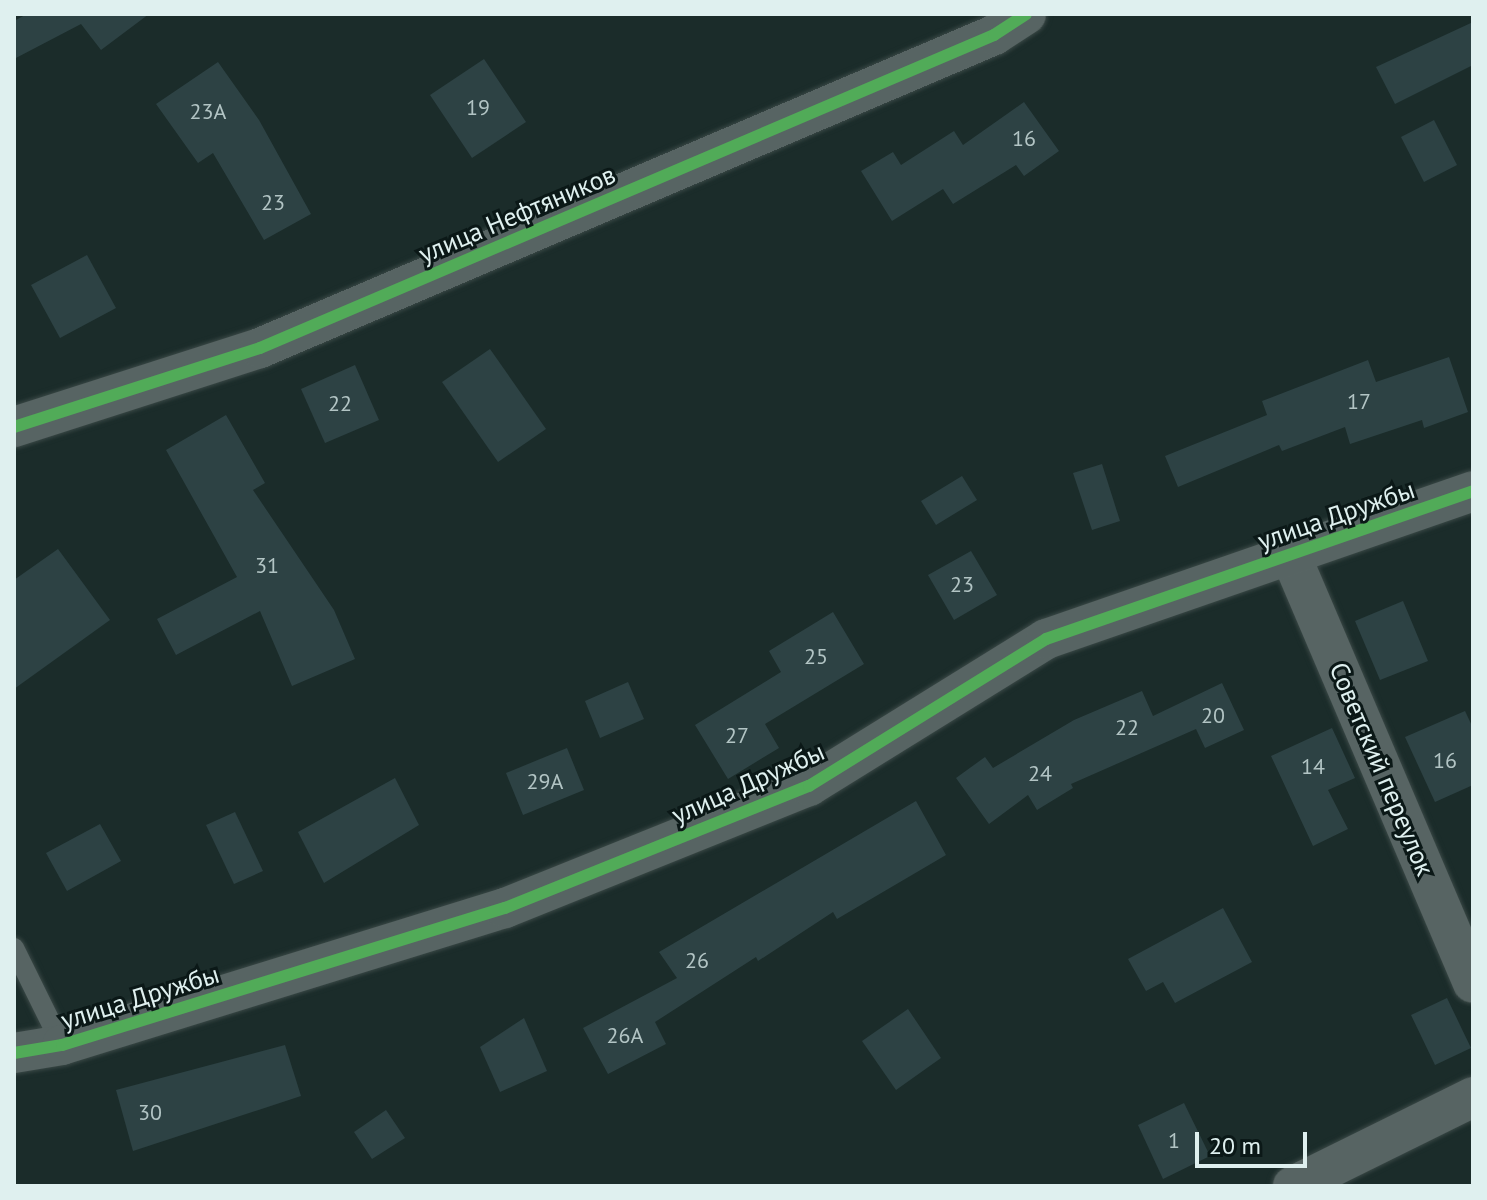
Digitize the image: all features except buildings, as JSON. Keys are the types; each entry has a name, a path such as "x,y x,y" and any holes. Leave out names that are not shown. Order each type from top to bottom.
{"street":[{"name":"улица Нефтяников","path":"14,427 260,348 979,42 1026,14"},
{"name":"улица Дружбы","path":"14,1053 62,1045 505,908 809,786 1046,639 1473,491"},
{"name":"Советский переулок","path":"1290,554 1473,983"},
{"path":"1293,1186 1473,1097"}],"lane":[{"path":"14,948 62,1045"}],"cycle path":[{"path":"14,427 260,348 994,35 1026,14"},
{"path":"14,1053 62,1045 505,908 809,786 1046,639 1473,491"}]}
